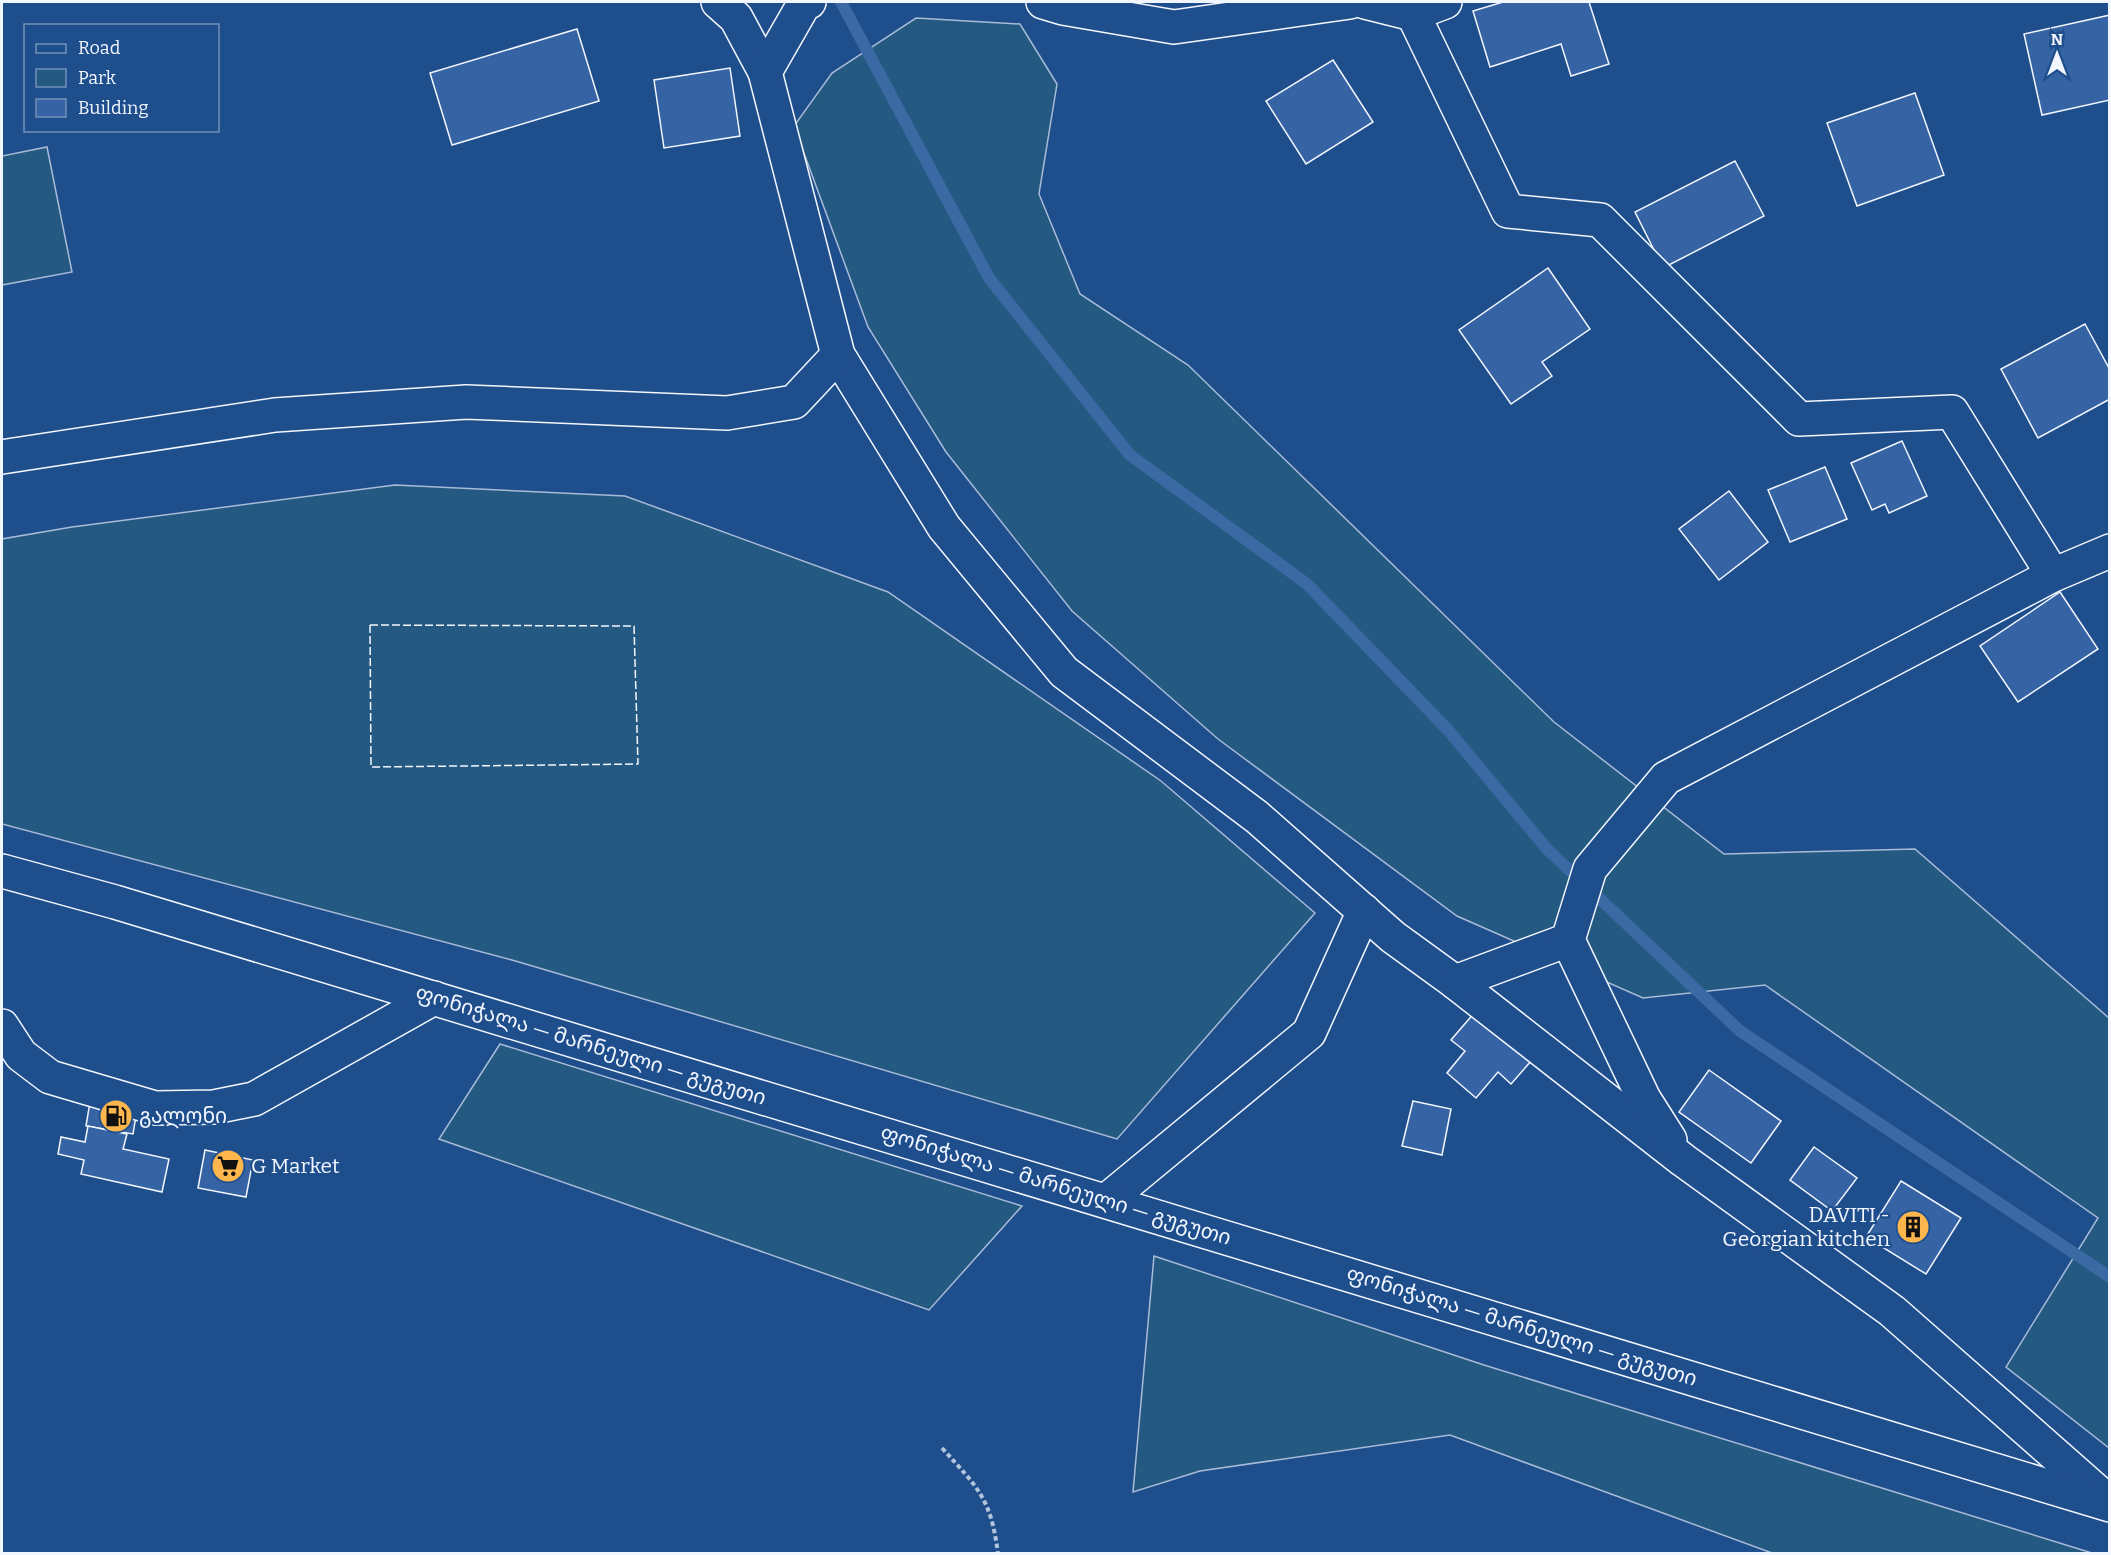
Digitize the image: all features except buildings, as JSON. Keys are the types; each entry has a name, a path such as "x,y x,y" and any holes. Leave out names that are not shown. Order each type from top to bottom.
{"main road":[{"path":"718,2 736,18 765,72 838,355 944,527 1064,672 1257,817 1393,937 1455,982 1683,1160 1892,1311 2109,1504"},
{"path":"765,72 804,4 809,2"},
{"path":"1043,2 1063,8 1174,27 1350,2"},
{"path":"1365,2 1413,14 1445,2"},
{"path":"1413,14 1508,211 1600,220 1799,419 1952,412 2053,575"},
{"path":"2,457 275,415 466,402 727,413 794,402 838,355"},
{"path":"1683,1160 1644,1099 1568,940 1590,869 1666,778 2053,575 2109,551"},
{"name":"ფონიჭალა — მარნეული — გუგუთი","path":"2,872 115,902 2109,1504"},
{"path":"1107,1200 1309,1033 1364,912"},
{"path":"1455,982 1568,940"},
{"path":"2,1026 21,1055 50,1077 155,1108 213,1107 254,1099 434,998"}],"path":[{"path":"942,1448 982,1492 995,1528 998,1554"}],"green space":[{"path":"916,18 1020,24 1057,84 1039,194 1080,294 1188,365 1554,722 1724,854 1915,849 2109,1018 2109,1448 2006,1367 2098,1218 1765,985 1643,998 1457,916 1218,739 1072,611 946,452 868,327 794,126 832,73"},
{"path":"47,147 72,272 2,285 2,156"},
{"path":"395,485 625,496 888,592 1161,781 1315,913 1117,1139 512,960 2,824 2,539 72,527"},
{"path":"500,1044 1022,1206 929,1310 439,1139"},
{"path":"1154,1256 1484,1365 2092,1553 1772,1553 1450,1435 1200,1471 1133,1492"}],"waterway":[{"path":"841,2 989,278 1130,455 1307,584 1448,730 1547,849 1740,1031 2110,1277"}],"fence":[{"path":"370,625 634,626 638,764 371,767 370,625"}],"place":[{"name":"გალონი","path":"116,1116"},
{"name":"G Market","path":"228,1166"},
{"name":"DAVITI - Georgian kitchen","path":"1913,1227"}]}
